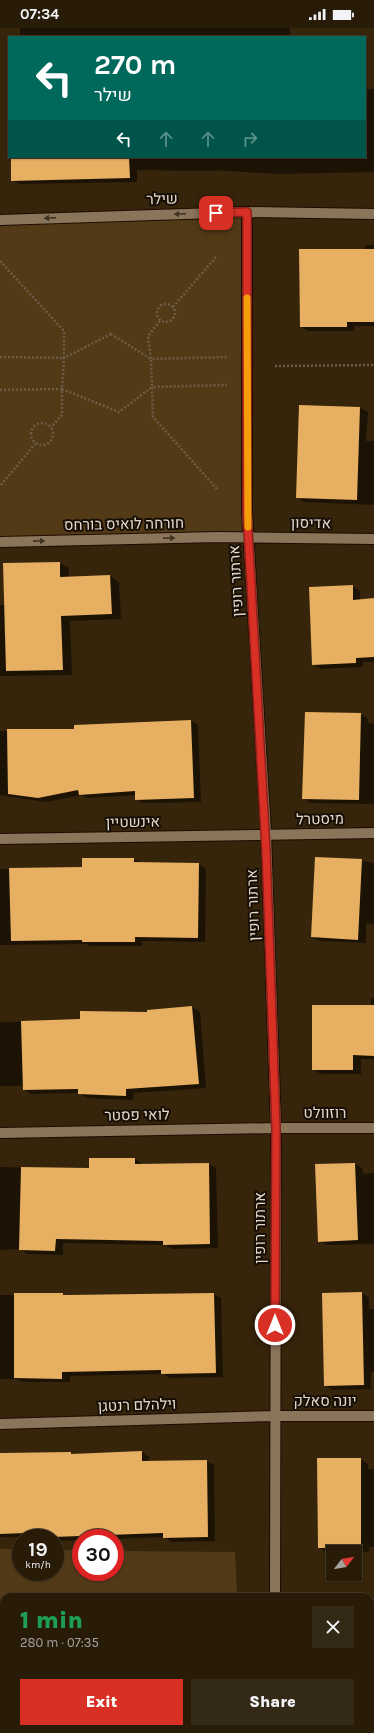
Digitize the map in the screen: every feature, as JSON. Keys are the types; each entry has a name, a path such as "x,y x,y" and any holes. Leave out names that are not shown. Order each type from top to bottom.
{"street":[{"name":"שילר","path":"0,220 247,212 374,214"},
{"name":"ארתור רופין","path":"247,212 248,537 266,834 276,1128 275,1593"},
{"name":"אדיסון","path":"248,537 374,539"},
{"name":"חורחה לואיס בורחס","path":"0,542 248,537"},
{"name":"מיסטרל","path":"266,834 374,833"},
{"name":"אינשטיין","path":"0,839 266,834"},
{"name":"רוזוולט","path":"276,1128 374,1128"},
{"name":"לואי פסטר","path":"0,1133 276,1128"},
{"name":"יונה סאלק","path":"275,1416 374,1416"},
{"name":"וילהלם רנטגן","path":"0,1424 275,1416"}],"path":[{"path":"173,307 216,256"},
{"path":"0,261 64,331 62,415 51,427"},
{"path":"165,304 173,307 176,312 174,319 167,323 160,321 157,314 159,308 165,304"},
{"path":"160,321 148,336 153,417 217,489"},
{"path":"0,357 64,358 111,334 150,359 232,356"},
{"path":"275,366 374,365"},
{"path":"0,390 62,389 119,412 152,387 232,385"},
{"path":"43,423 51,427 54,434 52,441 44,446 35,444 31,435 34,426 43,423"},
{"path":"1,485 35,444"}],"shaded area":[{"path":"247,212 248,537 0,542 0,220"},
{"path":"0,1549 12,1549 12,1581 64,1581 64,1550 72,1550 72,1581 124,1581 124,1551 235,1552 237,1593 0,1593"}],"building":[{"path":"11,158 129,158 130,178 11,181"},
{"path":"299,249 374,249 374,322 347,322 347,327 300,327"},
{"path":"299,405 360,407 357,500 296,498"},
{"path":"60,562 60,577 110,575 112,614 61,616 63,670 6,671 3,563"},
{"path":"353,585 353,600 374,598 374,657 356,658 356,663 312,665 309,587"},
{"path":"305,712 361,713 359,800 302,799"},
{"path":"191,720 194,798 135,800 135,791 79,795 78,790 38,798 8,794 7,729 74,729 74,725"},
{"path":"315,857 362,859 358,940 311,937"},
{"path":"82,858 134,858 134,862 199,863 198,938 135,937 135,942 82,942 82,940 11,941 9,868 82,867"},
{"path":"312,1005 374,1005 374,1056 353,1055 353,1070 312,1070"},
{"path":"192,1006 199,1084 126,1089 126,1096 78,1094 78,1089 23,1090 21,1021 80,1019 80,1011 147,1012 147,1010"},
{"path":"89,1158 135,1158 135,1164 209,1163 210,1244 163,1245 163,1241 56,1239 55,1251 19,1250 21,1167 89,1168"},
{"path":"355,1163 358,1240 318,1242 315,1164"},
{"path":"362,1292 364,1385 324,1386 322,1293"},
{"path":"14,1293 63,1293 63,1295 214,1293 216,1373 161,1374 161,1370 62,1372 62,1379 14,1378"},
{"path":"142,1451 142,1461 207,1460 208,1537 163,1538 163,1533 124,1534 124,1529 72,1529 72,1536 64,1537 64,1529 12,1529 12,1534 0,1534 0,1453 71,1452 71,1454"},
{"path":"317,1458 361,1458 361,1545 326,1545 326,1548 318,1548"}],"slow traffic":[{"path":"247,298 248,527"}],"route":[{"path":"216,213 247,212 247,513 266,850 276,1128 275,1325"}]}
